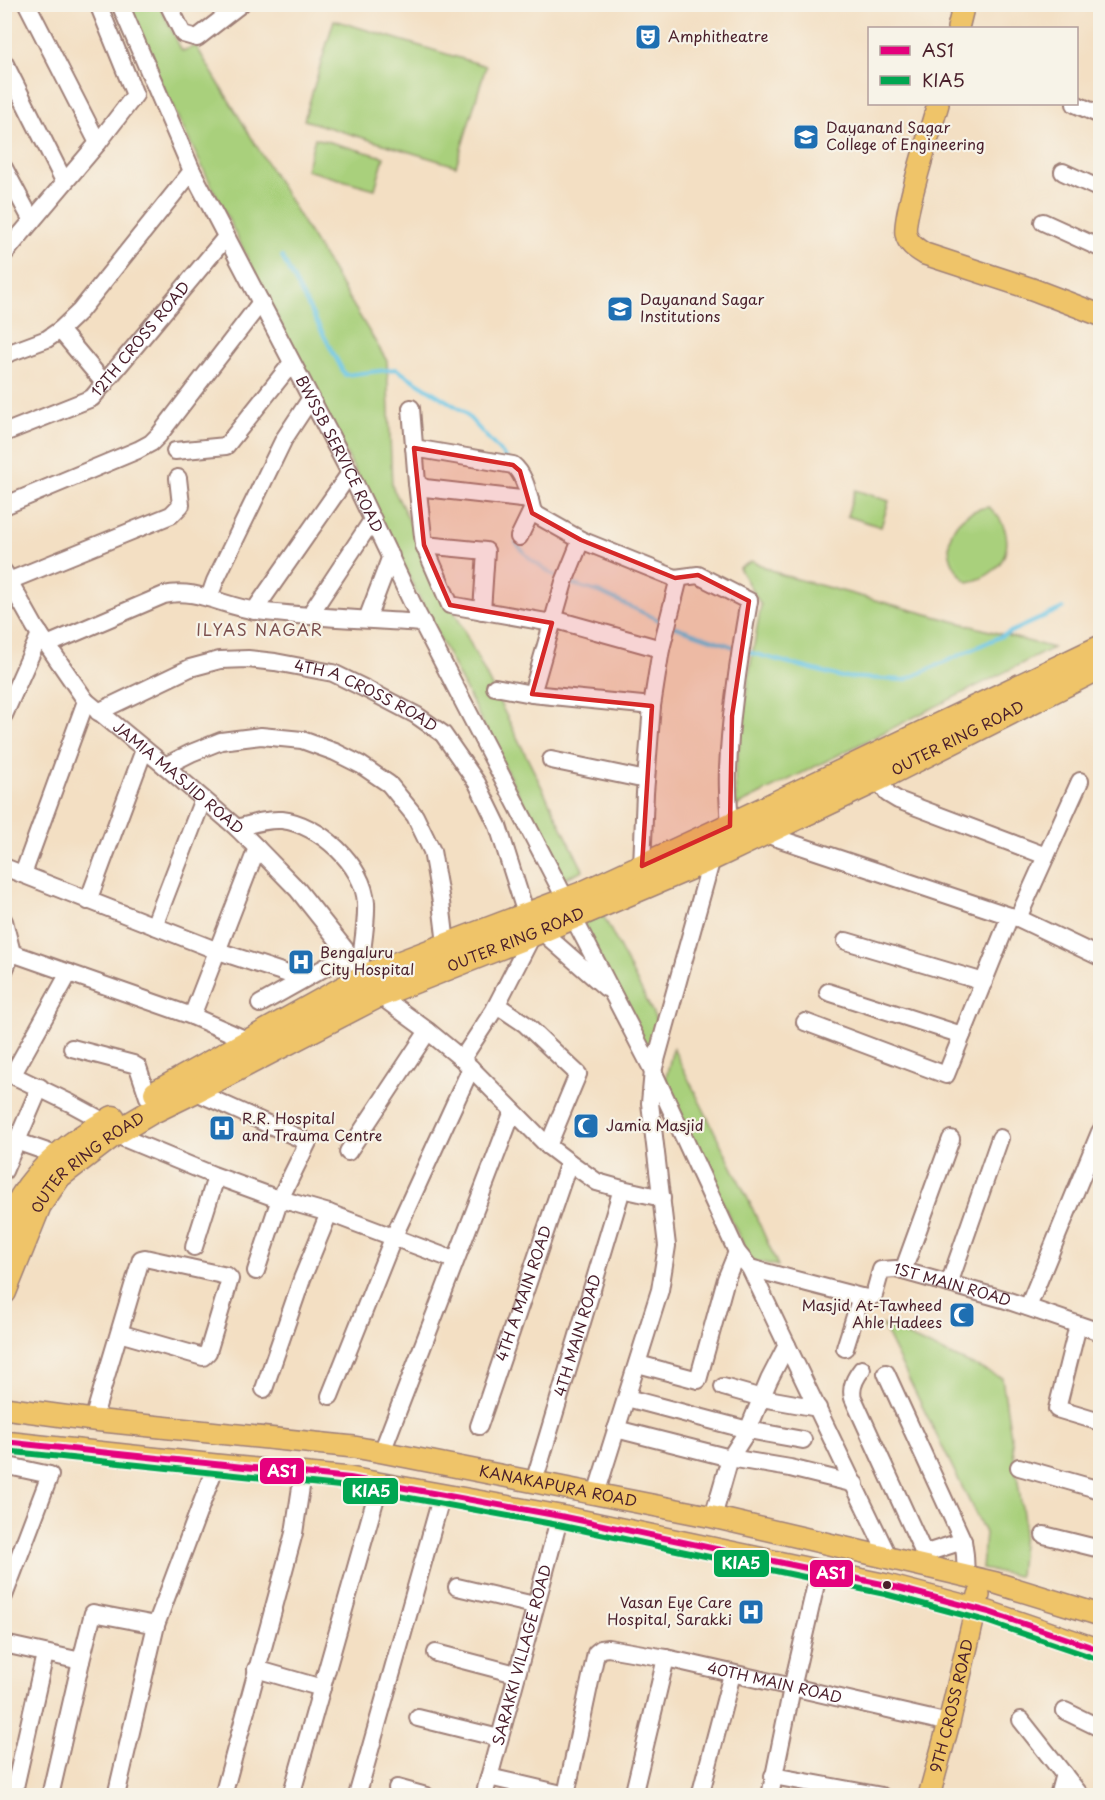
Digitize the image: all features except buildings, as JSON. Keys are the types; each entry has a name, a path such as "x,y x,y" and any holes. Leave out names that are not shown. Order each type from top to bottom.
{"highway":[{"name":"OUTER RING ROAD","path":"4,1241 11,1206 22,1197 48,1165 75,1142 151,1112 194,1091 368,979 533,926 570,908 642,866 1101,648"},
{"name":"OUTER RING ROAD","path":"570,908 712,858 765,834 1101,667"},
{"name":"OUTER RING ROAD","path":"4,1292 39,1205 59,1176 110,1128 148,1097 368,979 446,944 533,926"}],"main road":[{"path":"958,27 963,5"},
{"path":"938,105 908,213 905,233 913,246 925,254 1032,289 1101,315"},
{"name":"KANAKAPURA ROAD","path":"4,1408 382,1452 713,1517 974,1578 1101,1615"},
{"name":"KANAKAPURA ROAD","path":"4,1442 350,1478 560,1516 887,1585 983,1610 1101,1650"},
{"name":"9TH CROSS ROAD","path":"941,1796 983,1610 974,1578"},
{"name":"9TH CROSS ROAD","path":"929,1796 983,1610"}],"street":[{"path":"27,4 98,143"},
{"path":"4,254 98,143 135,95 98,4"},
{"name":"BWSSB SERVICE ROAD","path":"120,4 192,171 350,473 423,623 653,1071 737,1252 750,1268 889,1558"},
{"path":"168,4 183,34 197,38 241,4"},
{"path":"4,62 64,182"},
{"path":"1078,105 1101,115"},
{"path":"4,168 32,221"},
{"path":"4,355 47,339 80,311 192,171"},
{"path":"1063,172 1101,189"},
{"path":"1043,222 1101,248"},
{"name":"12TH CROSS ROAD","path":"4,433 92,398 226,237"},
{"path":"4,506 151,443 261,302"},
{"path":"60,330 105,384"},
{"path":"175,450 226,446 291,364"},
{"path":"209,598 215,580 284,439 311,398"},
{"path":"411,408 424,546 450,605 482,611 554,615 661,649"},
{"path":"414,448 509,464 520,471 535,514 581,540 675,578 698,575 748,601 732,716 728,771 730,826"},
{"path":"254,611 350,473"},
{"path":"6,579 171,515 181,505 178,478"},
{"path":"417,483 424,488 509,498 530,504"},
{"path":"519,537 530,504"},
{"path":"309,616 373,519"},
{"path":"532,694 566,574 581,540"},
{"path":"424,546 486,551 482,611"},
{"path":"367,619 391,556"},
{"path":"642,866 652,706 661,649 678,588 675,578"},
{"name":"JAMIA MASJID ROAD","path":"6,579 44,640 92,706 237,828 298,890 368,979 466,1064 548,1146 569,1162 597,1182 662,1198"},
{"path":"4,715 44,640 164,595 178,593 209,598 254,611 423,623"},
{"name":"4TH A CROSS ROAD","path":"92,706 190,668 220,660 248,659 275,662 333,673 368,690 416,715 443,734 477,783 498,826 533,926"},
{"path":"495,687 532,694 652,706"},
{"path":"23,874 92,706"},
{"path":"165,766 221,741 261,736 302,740 335,752 361,765 388,784 415,816 432,851 446,944"},
{"path":"88,901 144,750"},
{"path":"551,760 646,780"},
{"path":"878,779 888,794 898,800 1046,856"},
{"path":"805,1022 946,1075 984,982 1080,781"},
{"path":"154,926 203,800"},
{"path":"237,828 262,821 283,820 304,826 328,841 347,858 359,879 366,902 368,979"},
{"path":"765,834 1014,917 1101,957"},
{"path":"192,1016 257,848"},
{"path":"596,1494 660,1290 667,1246 650,1103 653,1071 712,858"},
{"path":"4,867 218,951 291,975"},
{"path":"4,921 12,953 4,971"},
{"path":"330,1396 466,1064 497,1005 533,926 614,995"},
{"path":"846,941 984,982"},
{"path":"12,953 192,1016 249,1041"},
{"path":"260,1004 349,954"},
{"path":"69,973 9,1072 40,1087 110,1128 216,1177 329,1213 454,1260"},
{"path":"828,992 962,1035"},
{"path":"497,1005 525,1024 578,1074 548,1146"},
{"path":"348,1152 428,1031"},
{"path":"72,1048 138,1067 148,1097"},
{"path":"4,1171 11,1139 40,1087"},
{"path":"194,1091 308,1142 280,1199 255,1271"},
{"path":"382,1452 513,1111"},
{"path":"1028,1307 1097,1150 1101,1132"},
{"path":"950,1284 1000,1138"},
{"path":"11,1139 59,1155"},
{"path":"903,1271 951,1139"},
{"name":"4TH A MAIN ROAD","path":"479,1426 569,1162"},
{"path":"194,1247 216,1177"},
{"name":"4TH MAIN ROAD","path":"534,1482 622,1189"},
{"path":"264,1389 299,1287 329,1213"},
{"path":"638,1364 698,1380 726,1279 737,1252"},
{"path":"93,1420 140,1262 143,1257 227,1276 230,1279 208,1352 203,1357 119,1333"},
{"path":"750,1268 861,1297 845,1348"},
{"name":"1ST MAIN ROAD","path":"861,1297 868,1298 874,1295 880,1270 896,1269 1028,1307 1078,1325 1099,1328"},
{"path":"1078,1325 1057,1409 1101,1422"},
{"path":"713,1517 729,1458 748,1430 787,1346"},
{"path":"862,1369 851,1393 922,1549 929,1552 955,1543"},
{"path":"886,1373 955,1543 974,1578"},
{"path":"723,1387 762,1398 818,1408"},
{"path":"627,1398 748,1430 803,1440"},
{"path":"616,1429 729,1458 790,1468 855,1484"},
{"path":"4,1465 50,1475 4,1596"},
{"path":"116,1796 156,1625 216,1465"},
{"path":"1019,1467 1101,1490"},
{"path":"223,1796 294,1533 303,1474"},
{"path":"291,1796 380,1483"},
{"path":"357,1796 442,1496"},
{"name":"SARAKKI VILLAGE ROAD","path":"484,1796 560,1516"},
{"path":"1044,1535 1101,1549"},
{"path":"770,1796 819,1571"},
{"path":"457,1587 534,1605"},
{"path":"50,1796 93,1613 156,1625"},
{"path":"4,1644 81,1661"},
{"name":"40TH MAIN ROAD","path":"566,1796 596,1653 601,1649 608,1648 666,1658 949,1723"},
{"path":"13,1796 45,1653"},
{"path":"436,1653 516,1674"},
{"path":"633,1796 666,1658"},
{"path":"256,1669 322,1688"},
{"path":"700,1796 732,1674"},
{"path":"1065,1711 1101,1728"},
{"path":"418,1718 499,1738"},
{"path":"1021,1720 1081,1796"},
{"path":"1058,1796 1064,1774"},
{"path":"773,1776 849,1793 882,1796"},
{"path":"489,1777 566,1796"},
{"path":"397,1788 426,1796"}],"highlighted area":[{"path":"414,448 513,465 520,471 532,513 581,540 675,578 698,575 749,601 732,716 730,826 642,866 652,706 532,694 552,623 450,605 424,545"}],"green space":[{"path":"122,5 159,5 182,51 196,46 387,361 392,486 583,870 562,880"},
{"path":"334,20 486,66 456,166 304,120"},
{"path":"315,138 384,157 375,189 306,170"},
{"path":"855,490 889,501 881,527 847,516"},
{"path":"989,507 999,517 1005,529 1006,552 993,571 982,578 968,582 951,560 950,537 955,526 963,517"},
{"path":"752,561 782,575 1053,648 736,806 735,773 761,605 739,568"},
{"path":"602,913 658,1023 647,1052 583,923"},
{"path":"673,1048 750,1203 778,1266 751,1260 664,1086"},
{"path":"882,1325 1002,1378 1024,1521 1019,1576 982,1569 985,1533"}],"waterway":[{"path":"282,257 345,375 396,369 463,411 506,458"},
{"path":"516,543 530,559 561,580"},
{"path":"568,583 599,592 663,622"},
{"path":"744,651 841,677 905,680 1063,608"},
{"path":"670,625 737,648"}],"transit line":[{"name":"AS1","path":"4,1442 350,1478 560,1516 887,1585 989,1612 1100,1650"},
{"name":"KIA5","path":"4,1451 349,1487 558,1525 885,1594 986,1621 1097,1659"}],"place":[{"name":"Amphitheatre","path":"648,37"},
{"name":"Dayanand Sagar College of Engineering","path":"806,137"},
{"name":"Dayanand Sagar Institutions","path":"620,309"},
{"name":"Bengaluru City Hospital","path":"301,962"},
{"name":"Jamia Masjid","path":"586,1126"},
{"name":"R.R. Hospital and Trauma Centre","path":"222,1128"},
{"name":"Masjid At-Tawheed Ahle Hadees","path":"962,1315"},
{"name":"Vasan Eye Care Hospital, Sarakki","path":"751,1612"}],"district":[{"name":"ILYAS NAGAR","path":"260,630"}]}
